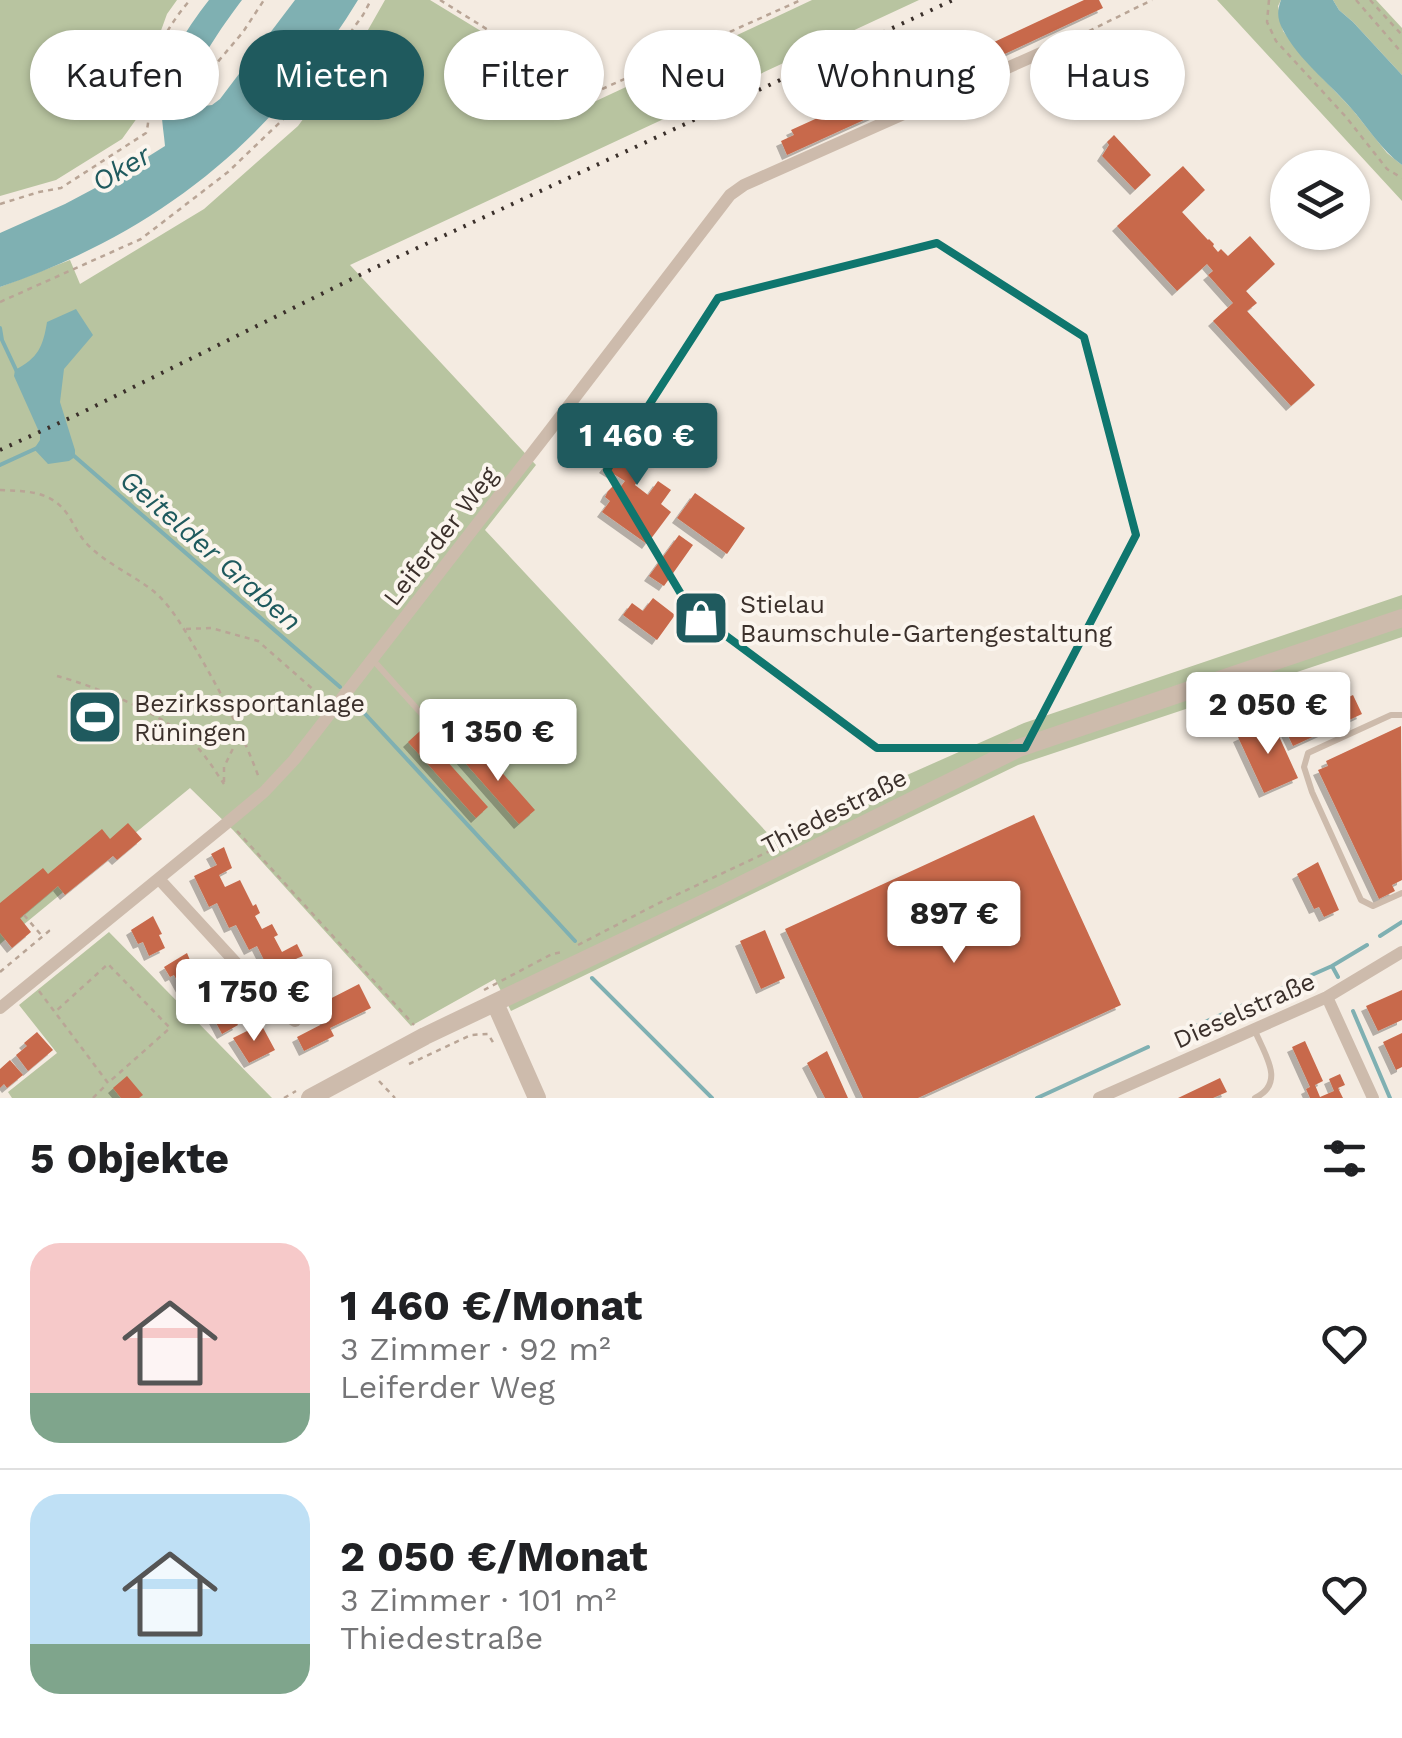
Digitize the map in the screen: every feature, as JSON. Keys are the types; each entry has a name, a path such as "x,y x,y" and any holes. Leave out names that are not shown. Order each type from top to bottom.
{"street":[{"name":"Leiferder Weg","path":"0,1008 264,792 294,760 730,195 744,185 1030,58"},
{"name":"Thiedestraße","path":"310,1098 425,1036 1019,748 1402,618"},
{"path":"159,879 282,1013 295,1022"},
{"name":"Dieselstraße","path":"1100,1098 1327,998 1402,952"},
{"path":"1327,998 1373,1098"},
{"path":"495,1003 537,1098"}],"lane":[{"path":"373,660 448,743"},
{"path":"1402,715 1391,715 1308,753 1304,767 1360,900 1373,906 1402,893"},
{"path":"1255,1031 1273,1075 1272,1084 1255,1098"}],"path":[{"path":"0,204 62,188 146,133 153,60 164,36 190,0"},
{"path":"219,60 264,0"},
{"path":"0,302 141,238 228,172 298,105 372,0"},
{"path":"440,0 590,94 801,0"},
{"path":"1091,30 1152,0"},
{"path":"1269,0 1267,22 1276,41 1346,117 1387,169 1402,178"},
{"path":"1356,0 1402,53"},
{"path":"1370,0 1402,35"},
{"path":"0,490 47,495 62,507 86,543 160,597 184,630 240,733 264,792"},
{"path":"184,630 211,628 258,641 335,709"},
{"path":"57,676 108,693 163,721 199,748 224,784 224,767 240,733"},
{"path":"228,822 415,1026"},
{"path":"24,915 42,937"},
{"path":"0,972 50,931 47,929"},
{"path":"55,1012 108,964 170,1028 94,1098"},
{"path":"32,981 108,1083"},
{"path":"398,1069 471,1035 488,1034 496,1046"},
{"path":"388,1074 378,1079 395,1098"}],"highlighted area":[{"path":"937,243 1084,337 1136,535 1025,748 877,748 690,609 607,470 718,298"}],"green space":[{"path":"0,0 177,0 161,30 30,30 30,120 136,120 122,139 56,180 0,196"},
{"path":"385,0 430,0 479,30 444,30 444,120 604,120 604,97 624,88 624,120 661,120 350,265 536,465 485,530 774,840 1024,723 1402,595 1402,637 1018,765 511,1011 495,979 411,1026 190,788 0,944 0,287 70,260 80,284 204,209 302,120 424,120 424,30 368,30"},
{"path":"812,0 919,0 855,30 781,30 781,64 761,74 761,30 748,30"},
{"path":"1217,0 1281,0 1278,6 1283,31 1387,153 1402,165 1402,201 1370,166 1370,150 1355,150"},
{"path":"1333,0 1376,0 1402,28 1402,75 1339,10"},
{"path":"109,932 272,1098 12,1098 8,1092 57,1053 19,1005"}],"water":[{"path":"209,0 242,0 219,33 188,30"},
{"path":"295,0 358,0 338,30 272,30"},
{"path":"1281,0 1333,0 1402,75 1402,165 1289,41 1280,22"},
{"path":"239,74 239,120 266,120 205,176 159,210 57,265 0,287 0,233 65,204 165,146 163,120 219,120 219,100"},
{"path":"76,309 93,335 64,369 60,402 75,457 48,464 34,449 40,434 14,376 15,370 38,351 47,322"}],"building":[{"path":"1084,0 1099,0 1103,8 1056,30 1030,30 1030,42 1010,51 1010,35"},
{"path":"813,120 864,120 787,155 781,141 794,135 791,130"},
{"path":"1114,135 1151,175 1135,190 1102,156"},
{"path":"1183,166 1205,190 1182,212 1218,252 1221,249 1228,256 1250,236 1275,264 1246,291 1257,303 1247,311 1315,385 1291,406 1213,321 1233,303 1208,275 1213,271 1207,264 1177,291 1117,226"},
{"path":"633,423 642,429 646,423 662,434 648,455 654,459 635,485 648,495 658,481 671,490 661,504 671,512 647,544 602,512 610,501 605,497 608,491 613,486 618,490 625,481 604,468 611,459 618,464 635,440 626,434"},
{"path":"695,493 745,528 727,554 677,518"},
{"path":"679,535 693,545 664,586 649,576"},
{"path":"653,598 675,615 657,640 623,615 632,603 643,611"},
{"path":"1353,695 1362,714 1293,746 1284,727"},
{"path":"1272,721 1298,778 1264,793 1238,737"},
{"path":"1401,726 1402,880 1392,885 1395,891 1379,899 1318,770 1328,766 1326,761"},
{"path":"420,731 488,807 476,818 408,742"},
{"path":"476,743 535,810 519,824 460,757"},
{"path":"1034,815 1121,1005 918,1098 863,1098 785,929"},
{"path":"128,823 142,839 117,860 113,856 65,895 58,886 20,918 31,932 12,948 0,933 0,903 43,868 48,874 102,829 110,839"},
{"path":"224,847 232,868 219,875 225,887 240,880 253,906 256,904 260,913 255,916 262,929 272,924 282,952 297,944 303,956 293,960 303,979 322,970 330,984 300,999 295,990 290,992 278,969 270,972 257,946 249,950 236,925 229,928 217,903 209,907 194,876 217,865 211,854"},
{"path":"1318,862 1339,910 1324,917 1319,907 1314,909 1297,874"},
{"path":"153,916 165,948 149,956 143,942 138,944 131,930"},
{"path":"765,930 785,978 761,989 740,941"},
{"path":"187,953 200,984 184,993 174,975 170,977 164,967"},
{"path":"359,984 371,1008 330,1028 334,1036 304,1051 297,1037 326,1022 318,1005"},
{"path":"1402,990 1402,1020 1378,1031 1366,1006"},
{"path":"226,997 238,1025 222,1034 202,1006"},
{"path":"261,1024 275,1050 249,1063 233,1038"},
{"path":"37,1032 53,1050 28,1071 16,1055"},
{"path":"1402,1033 1402,1067 1396,1070 1383,1042"},
{"path":"1305,1041 1323,1081 1315,1085 1320,1097 1334,1091 1329,1079 1340,1074 1345,1085 1338,1088 1343,1098 1310,1098 1306,1089 1310,1087 1292,1047"},
{"path":"827,1051 848,1098 825,1098 807,1063"},
{"path":"10,1060 23,1075 7,1088 4,1084 0,1088 0,1069"},
{"path":"127,1076 143,1095 139,1098 121,1098 113,1088"},
{"path":"1220,1078 1227,1092 1213,1098 1178,1098"}],"waterway":[{"path":"0,328 18,374"},
{"path":"0,465 37,448"},
{"name":"Geitelder Graben","path":"73,455 340,687"},
{"name":"Geitelder Graben","path":"355,703 575,941"},
{"path":"1380,936 1402,922"},
{"name":"Geitelder Graben","path":"1189,1029 1332,966 1367,945"},
{"name":"Geitelder Graben","path":"1332,966 1338,977"},
{"name":"Geitelder Graben","path":"592,978 712,1098"},
{"name":"Geitelder Graben","path":"1353,1011 1390,1098"},
{"name":"Geitelder Graben","path":"1037,1098 1148,1047"}],"railway":[{"path":"0,450 372,269 953,0"}],"place":[{"name":"Stielau Baumschule-Gartengestaltung","path":"701,618"},
{"name":"Bezirkssportanlage Rüningen","path":"95,717"}],"water label":[{"name":"Oker","path":"121,168"}]}
